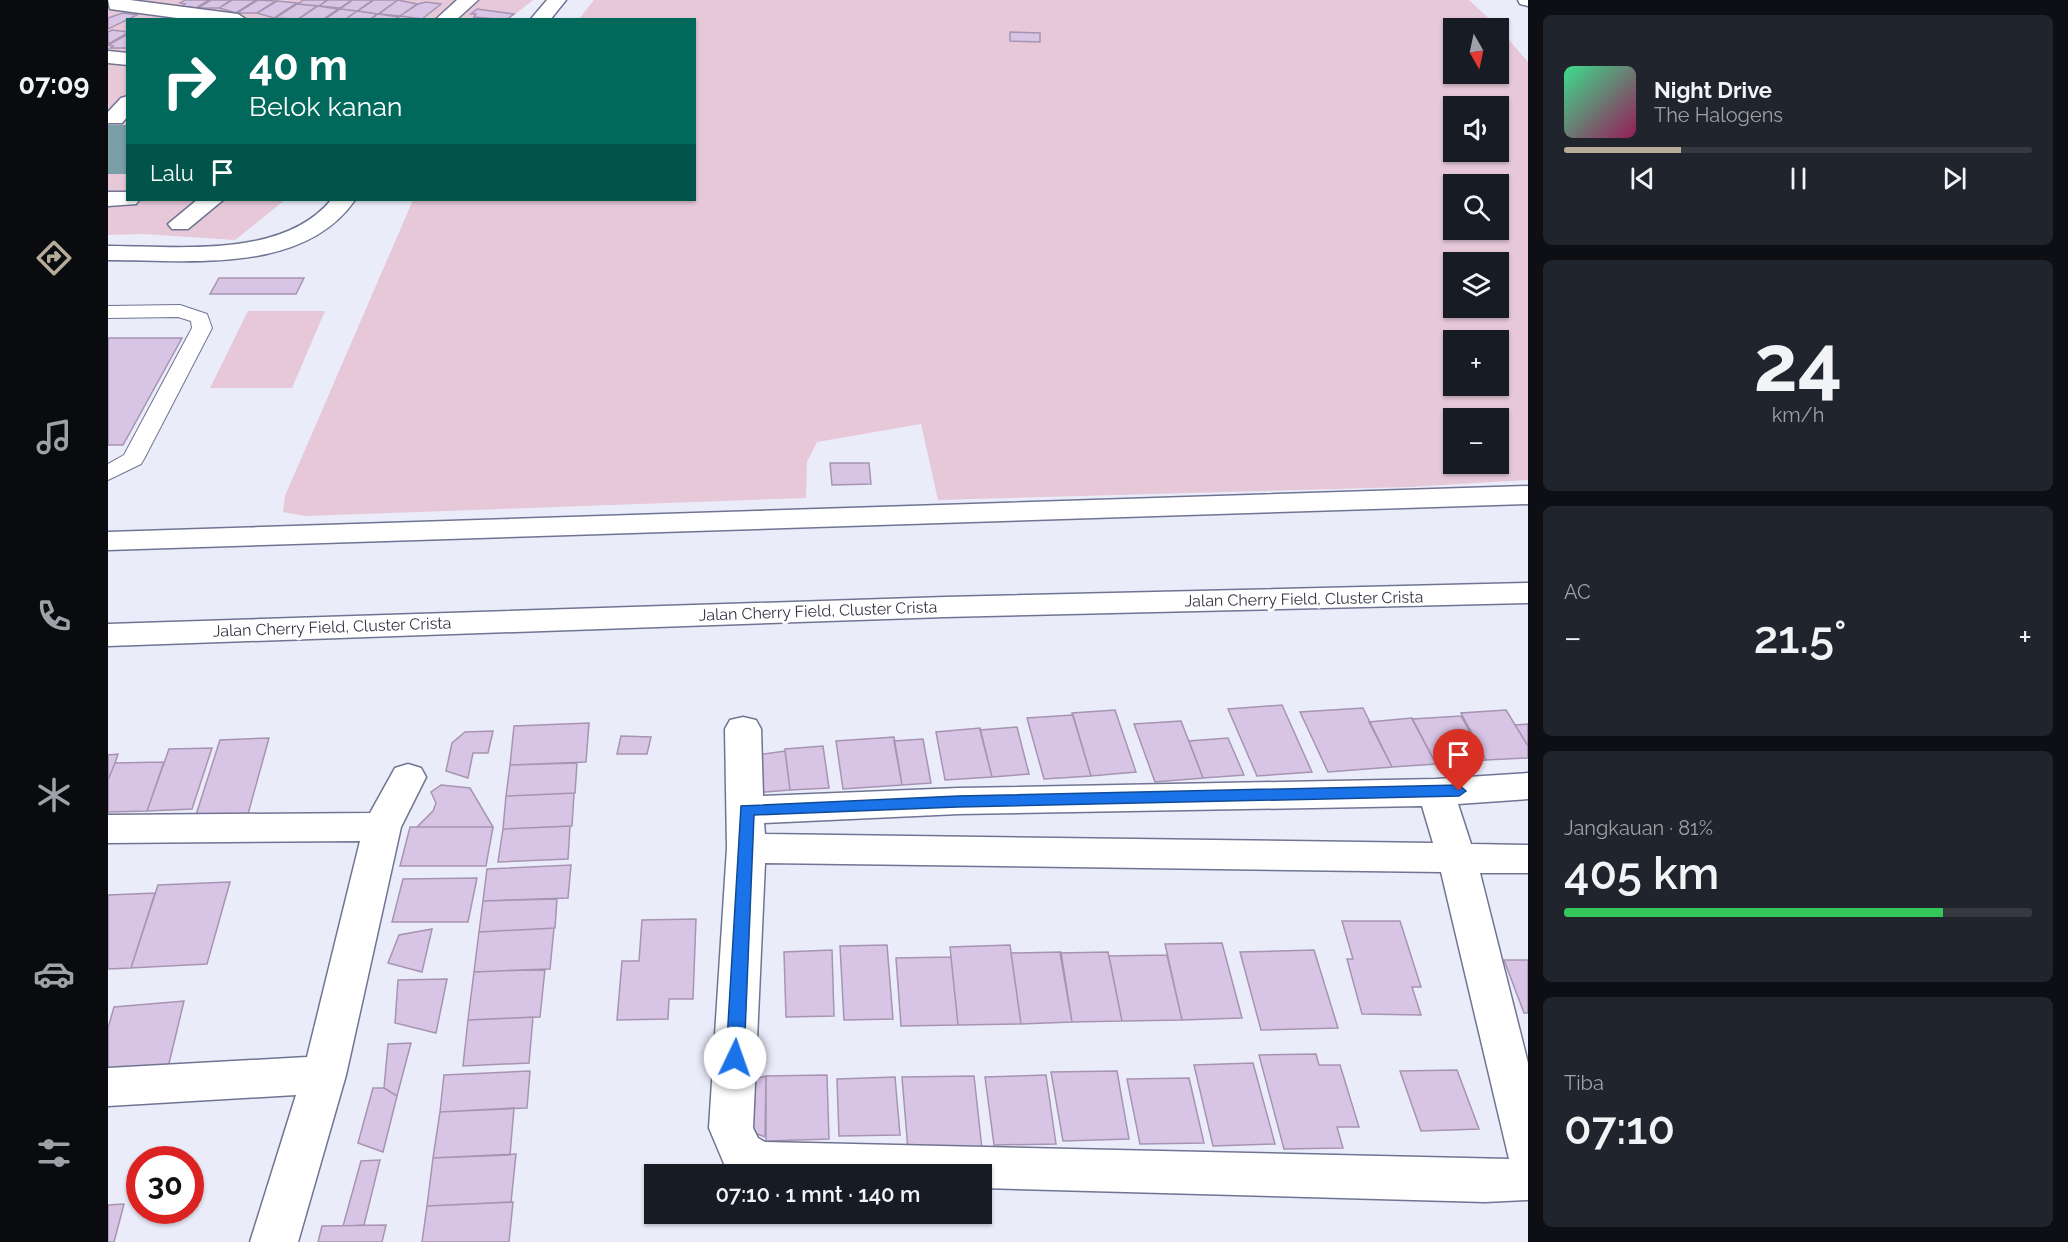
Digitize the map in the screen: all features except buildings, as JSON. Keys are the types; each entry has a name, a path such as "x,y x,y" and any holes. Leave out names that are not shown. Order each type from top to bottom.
{"street":[{"path":"446,18 469,0"},
{"path":"541,18 557,0"},
{"path":"111,2 224,18"},
{"path":"108,57 126,59"},
{"path":"108,199 126,199"},
{"path":"180,224 210,201"},
{"path":"108,253 252,250 297,238 326,220 342,201"},
{"path":"108,541 1528,495"},
{"name":"Jalan Cherry Field, Cluster Crista","path":"108,634 933,607 1528,593"},
{"path":"743,729 746,829 731,1128 741,1152 761,1162 1485,1181 1526,1178 1456,856 1436,792"},
{"path":"274,1242 324,1075 382,827 408,777"},
{"path":"746,829 958,801 1436,792 1528,786"},
{"path":"108,830 382,827"},
{"path":"746,829 1528,859"},
{"path":"108,1087 324,1075"}],"lane":[{"path":"108,312 180,311 200,318 202,328 133,459 108,473"}],"shaded area":[{"path":"108,0 533,0 510,18 126,18 126,201 284,201 235,240 144,234 108,235"},
{"path":"594,0 1469,0 1488,18 1443,18 1443,84 1509,84 1509,40 1528,62 1528,480 1409,487 938,500 921,424 817,442 807,462 806,498 305,516 283,512 285,496 413,201 696,201 696,18 580,18"},
{"path":"248,311 325,311 292,388 210,388"}],"water":[{"path":"108,125 126,125 126,174 108,174"}],"route":[{"path":"735,1058 747,810 958,801 1459,791"}]}
